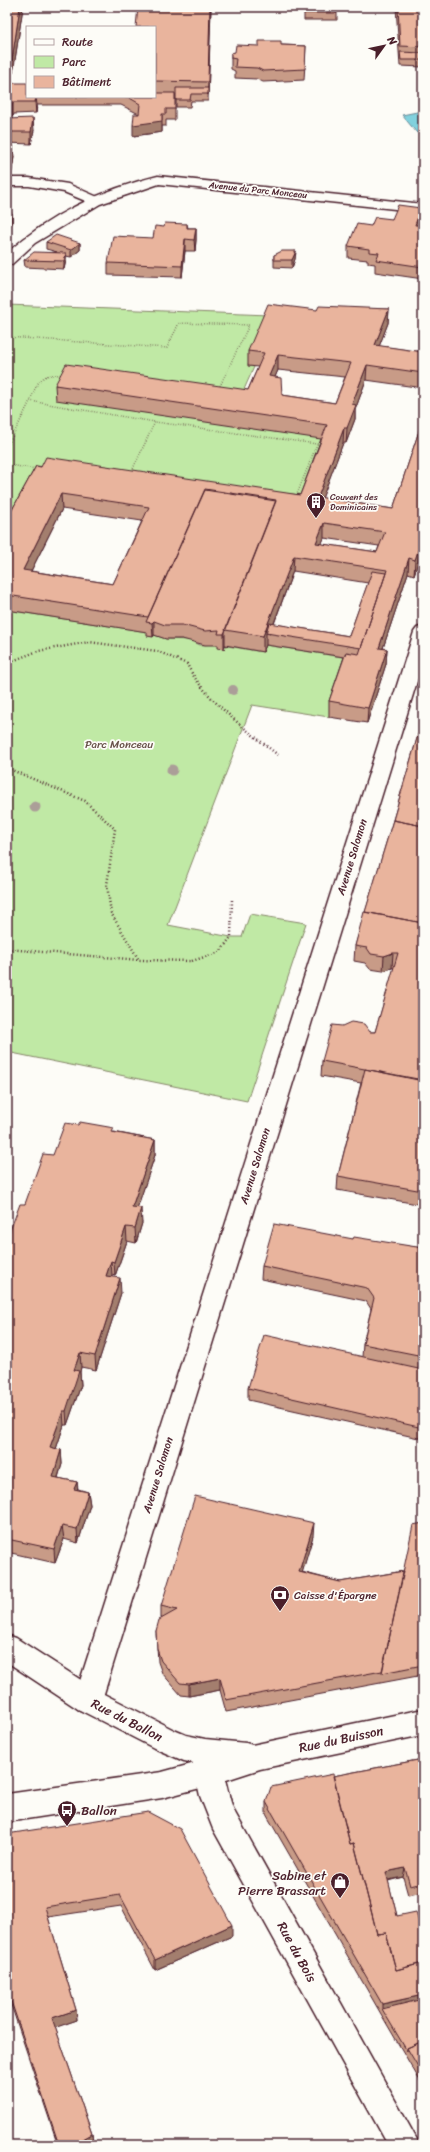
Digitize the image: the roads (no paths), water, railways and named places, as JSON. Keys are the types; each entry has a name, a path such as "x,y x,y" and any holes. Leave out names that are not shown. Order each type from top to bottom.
{"street":[{"name":"Avenue du Parc Monceau","path":"7,261 30,240 95,201 158,180 423,208"},
{"name":"Avenue Salomon","path":"88,1700 423,632"},
{"name":"Rue du Ballon","path":"7,1647 88,1700 184,1748 206,1763"},
{"name":"Rue du Buisson","path":"7,1808 162,1785 206,1763 260,1756 423,1722"},
{"name":"Rue du Bois","path":"206,1763 214,1796 223,1819 405,2145"}],"lane":[{"path":"7,182 30,182 68,188 95,201"}],"water":[{"path":"422,111 423,132 417,133 402,115"}],"place":[{"name":"Couvent des Dominicains","path":"316,519"},
{"name":"Caisse d'Épargne","path":"280,1612"},
{"name":"Ballon","path":"67,1827"},
{"name":"Sabine et Pierre Brassart","path":"340,1899"}],"park label":[{"name":"Parc Monceau","path":"119,744"}]}
